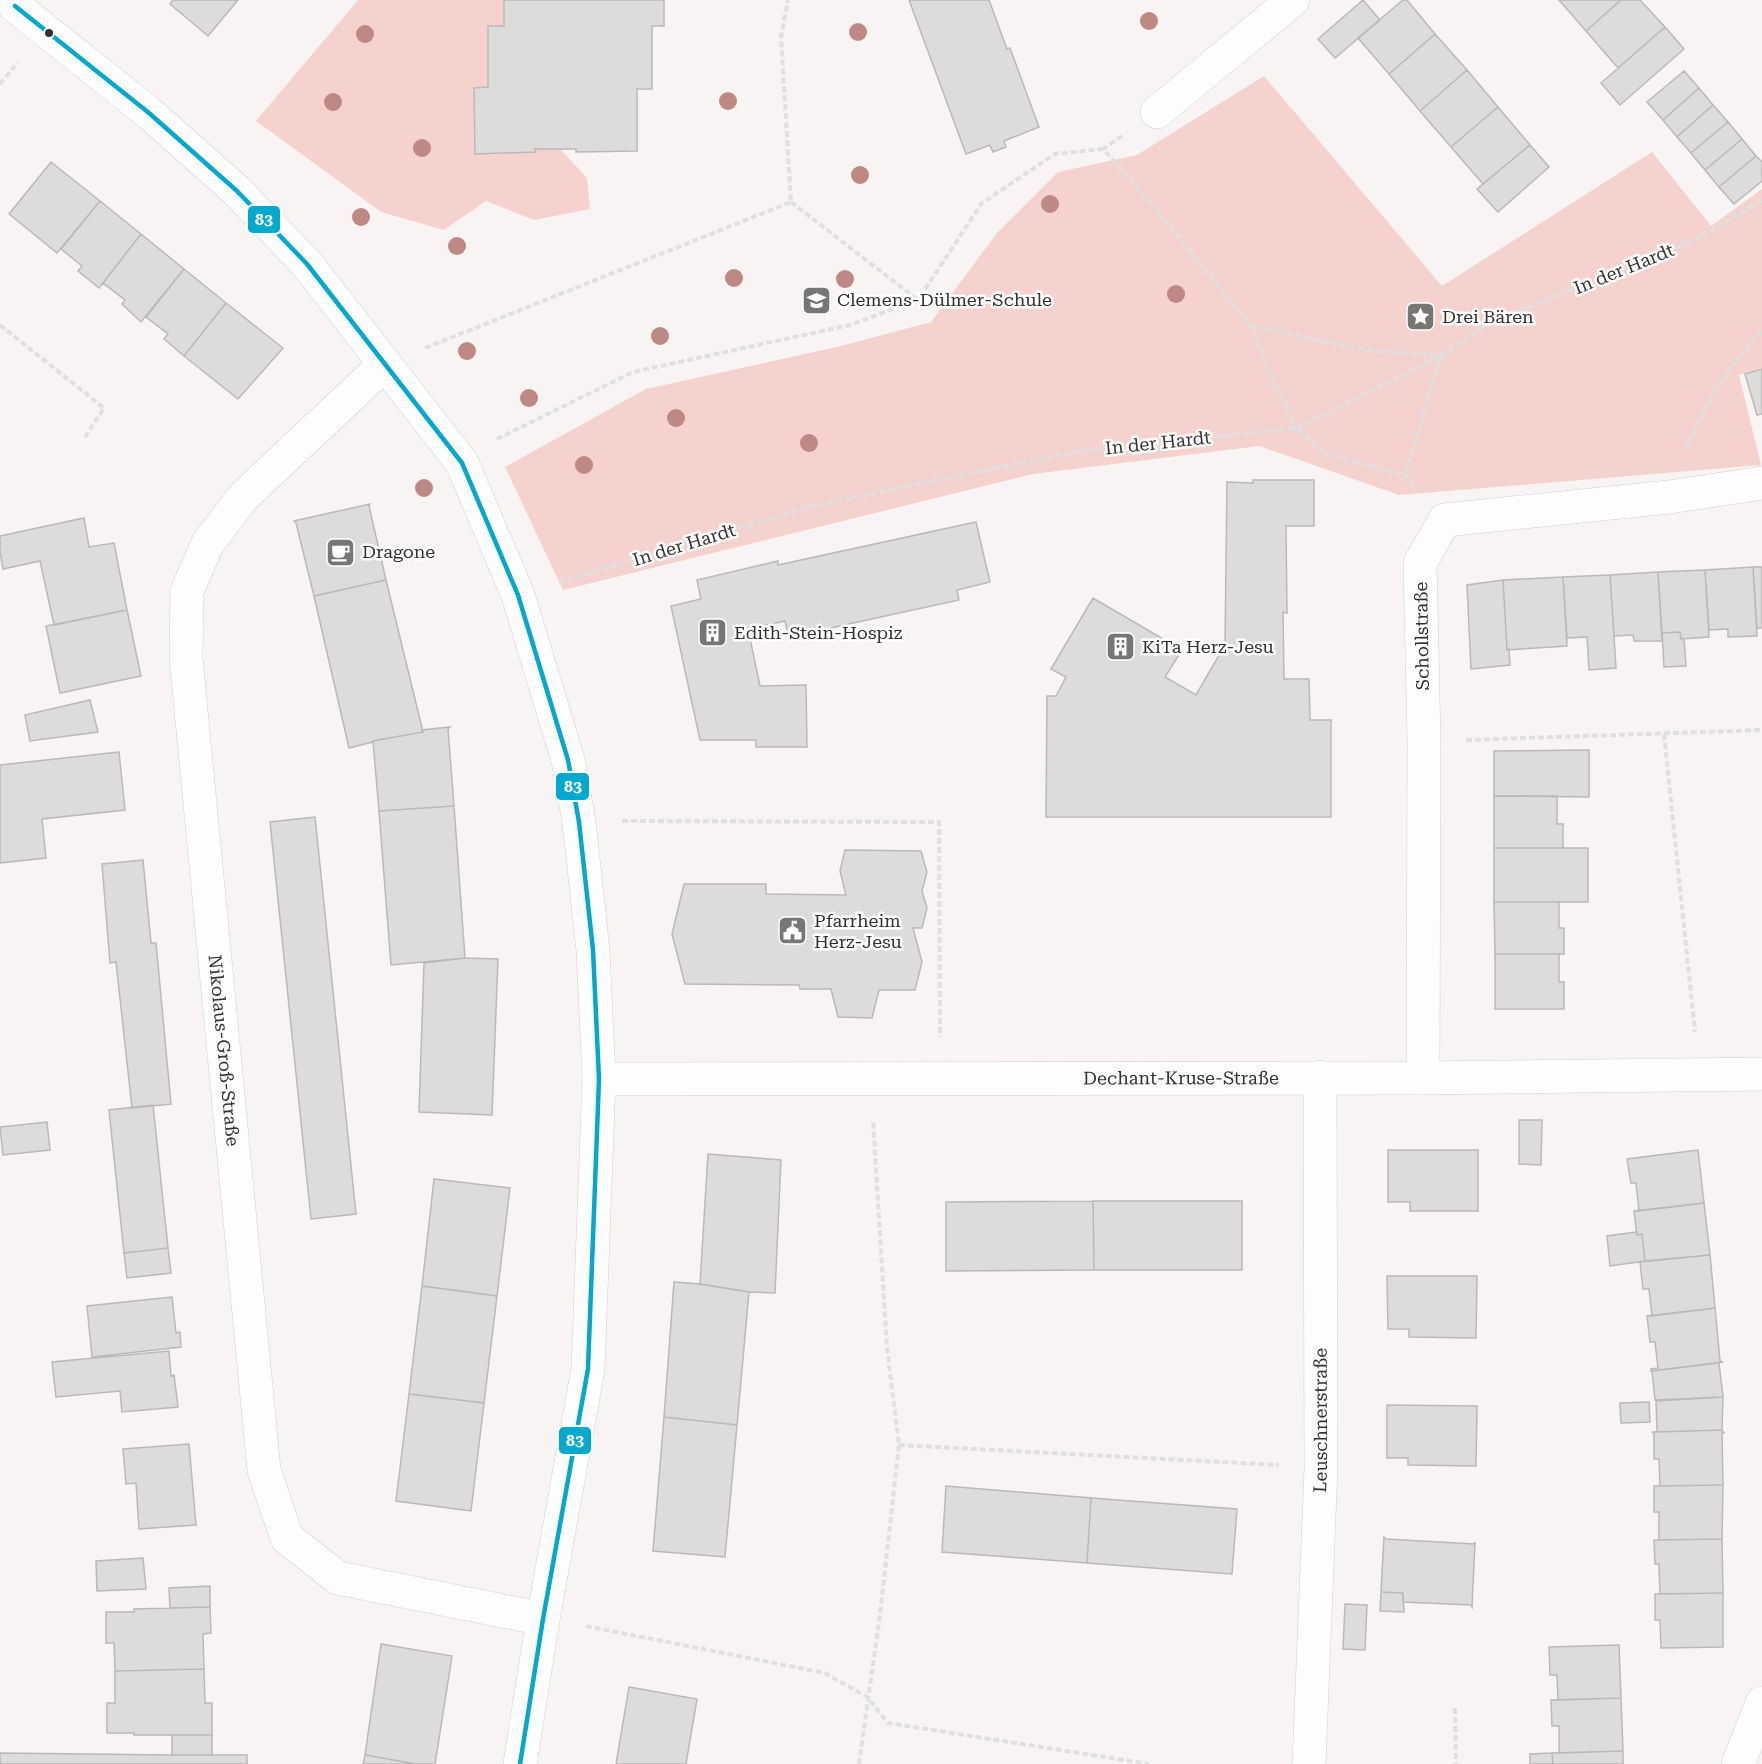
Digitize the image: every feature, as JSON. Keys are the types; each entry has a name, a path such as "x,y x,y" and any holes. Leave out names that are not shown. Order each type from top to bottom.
{"street":[{"path":"1157,112 1293,0"},
{"path":"12,10 149,113 237,191 307,264 462,463 518,595 568,760 579,822 593,950 599,1079 588,1369 543,1619 520,1764"},
{"name":"Nikolaus-Groß-Straße","path":"385,364 244,496 208,543 187,591 186,658 264,1470 287,1538 338,1578 543,1619"},
{"path":"1445,520 1669,497 1762,483"},
{"name":"Schollstraße","path":"1423,1078 1424,741 1420,563 1445,520"},
{"name":"Dechant-Kruse-Straße","path":"599,1079 1423,1078 1762,1074"},
{"name":"Leuschnerstraße","path":"1309,1764 1321,1468 1320,1077"},
{"path":"1738,1764 1762,1703"}],"path":[{"path":"788,0 781,37 791,202 918,300"},
{"path":"462,463 482,446 633,372 850,325 918,300 982,203 1055,154 1103,149 1157,112"},
{"path":"1103,149 1152,204 1251,326 1270,374 1297,428 1325,454 1405,475 1445,520"},
{"name":"In der Hardt","path":"518,595 812,506 1074,452 1297,428 1441,356 1490,322 1696,240 1762,200"},
{"path":"385,364 791,202"},
{"path":"0,325 104,408 85,437"},
{"path":"1251,326 1366,350 1441,356 1405,475"},
{"path":"1669,497 1696,424 1738,355 1762,330"},
{"path":"1424,741 1762,730"},
{"path":"1664,734 1699,1076"},
{"path":"579,822 810,820 939,822 940,1079"},
{"path":"859,1764 899,1445 887,1348 871,1079"},
{"path":"899,1445 1321,1468"},
{"path":"543,1619 825,1673 867,1697 888,1723 1149,1764"},
{"path":"1455,1708 1456,1764"}],"shaded area":[{"path":"358,0 521,0 550,138 587,178 590,209 534,220 486,201 444,230 381,212 256,121"},
{"path":"1264,76 1442,286 1652,152 1711,226 1762,189 1762,368 1739,375 1761,465 1399,495 1259,446 1033,474 563,590 505,467 646,389 841,346 931,322 997,233 1058,172 1137,155"}],"building":[{"path":"173,0 238,0 208,36 170,4"},
{"path":"504,0 664,0 664,26 652,26 652,89 637,89 637,151 576,152 576,149 535,149 536,152 475,154 474,88 488,87 488,26 504,26"},
{"path":"909,0 989,0 1007,49 1010,48 1039,127 1004,141 1006,147 993,152 990,145 966,154"},
{"path":"1363,0 1380,20 1335,58 1318,39"},
{"path":"1403,0 1407,0 1435,34 1389,74 1358,38"},
{"path":"1559,0 1621,0 1586,31"},
{"path":"1621,0 1640,0 1665,27 1618,68 1586,31"},
{"path":"1665,27 1684,49 1620,105 1601,83"},
{"path":"1435,34 1467,70 1420,111 1389,74"},
{"path":"1467,70 1498,107 1451,147 1420,111"},
{"path":"1684,71 1699,88 1663,120 1647,102"},
{"path":"1699,88 1713,105 1677,137 1663,120"},
{"path":"1713,105 1728,122 1691,153 1677,137"},
{"path":"1498,107 1530,145 1483,184 1451,147"},
{"path":"1728,122 1742,139 1705,170 1691,153"},
{"path":"1742,139 1756,156 1719,187 1705,170"},
{"path":"1530,145 1549,167 1498,212 1477,189"},
{"path":"1756,156 1762,162 1762,181 1734,204 1719,187"},
{"path":"51,162 100,201 57,253 9,214"},
{"path":"100,201 141,234 99,288 78,271 82,266 61,249"},
{"path":"141,234 184,269 141,322 122,304 125,300 103,283"},
{"path":"184,269 226,303 184,356 164,339 168,334 146,317"},
{"path":"226,303 283,348 238,399 184,356"},
{"path":"1762,369 1762,414 1757,415 1745,374"},
{"name":"KiTa Herz-Jesu","path":"1253,480 1314,480 1314,526 1286,526 1287,613 1283,612 1284,679 1309,679 1310,720 1331,720 1331,817 1046,817 1047,696 1056,696 1066,677 1051,669 1093,598 1182,650 1165,677 1196,695 1225,645 1227,482 1253,483"},
{"name":"Dragone","path":"370,504 386,580 314,596 294,521"},
{"path":"84,518 89,547 114,543 127,610 54,625 40,561 3,569 0,536"},
{"name":"Edith-Stein-Hospiz","path":"976,522 990,582 957,590 959,600 789,637 785,621 748,629 760,686 806,685 807,747 756,747 756,740 700,740 671,606 701,599 697,580 778,561 778,565"},
{"path":"1753,567 1762,567 1762,628 1757,628"},
{"path":"1753,567 1757,636 1728,637 1728,629 1709,630 1705,570"},
{"path":"1705,570 1709,637 1681,639 1680,632 1662,633 1658,572"},
{"path":"1658,572 1662,641 1634,641 1633,635 1614,636 1610,575"},
{"path":"1610,575 1616,668 1589,670 1587,637 1567,638 1563,577"},
{"path":"1563,577 1567,646 1507,650 1503,580"},
{"path":"386,580 423,732 349,748 314,596"},
{"path":"1503,580 1510,665 1471,669 1467,585"},
{"path":"127,610 141,676 60,693 46,626"},
{"path":"1680,632 1681,639 1684,639 1686,666 1664,667 1662,633"},
{"path":"90,700 98,732 30,741 25,715"},
{"path":"450,727 448,729 454,806 379,811 373,741 423,732 422,730"},
{"path":"1589,750 1589,797 1494,796 1494,751"},
{"path":"119,752 125,810 42,819 46,858 0,863 0,765"},
{"path":"1494,796 1557,796 1557,824 1563,824 1563,848 1494,848"},
{"path":"454,806 465,958 391,965 379,811"},
{"path":"315,817 356,1214 311,1219 270,822"},
{"path":"1494,848 1588,848 1588,902 1494,902"},
{"name":"Pfarrheim Herz-Jesu","path":"845,850 921,851 927,872 922,891 927,908 922,928 913,928 922,962 915,990 879,990 872,1018 838,1017 831,989 800,989 799,985 685,984 672,934 684,884 766,884 766,894 846,895 840,871"},
{"path":"143,860 151,943 156,943 171,1104 132,1108 116,962 110,963 102,864"},
{"path":"1494,902 1559,902 1559,928 1564,928 1564,954 1495,954"},
{"path":"1495,954 1559,954 1559,982 1564,982 1564,1009 1495,1009"},
{"path":"465,958 498,959 492,1115 419,1112 424,963"},
{"path":"153,1105 168,1248 124,1253 109,1110"},
{"path":"1519,1120 1542,1120 1541,1165 1519,1164"},
{"path":"47,1122 50,1150 3,1155 0,1127"},
{"path":"1388,1150 1478,1150 1478,1211 1410,1211 1410,1202 1388,1202"},
{"path":"1698,1150 1704,1203 1639,1211 1636,1183 1631,1183 1627,1159"},
{"path":"708,1154 781,1160 775,1293 749,1292 700,1284"},
{"path":"434,1179 510,1188 497,1296 422,1286"},
{"path":"1093,1201 1094,1270 946,1271 946,1202"},
{"path":"1093,1201 1242,1201 1242,1270 1094,1270"},
{"path":"1704,1203 1710,1255 1645,1261 1642,1234 1637,1235 1634,1211"},
{"path":"1636,1232 1637,1235 1642,1234 1645,1261 1610,1266 1607,1236"},
{"path":"168,1248 171,1273 127,1278 124,1253"},
{"path":"1710,1255 1715,1308 1652,1316 1649,1289 1643,1289 1640,1262"},
{"path":"1387,1276 1477,1276 1476,1338 1409,1337 1409,1329 1388,1329"},
{"path":"674,1282 749,1292 737,1425 664,1417"},
{"path":"422,1286 497,1296 484,1403 409,1394"},
{"path":"172,1297 176,1333 180,1332 181,1347 92,1357 87,1306"},
{"path":"1715,1308 1720,1361 1723,1362 1651,1371 1651,1369 1658,1368 1655,1342 1650,1342 1647,1316"},
{"path":"169,1351 171,1376 174,1375 178,1407 122,1412 120,1391 56,1397 52,1362"},
{"path":"1719,1363 1723,1397 1655,1400 1652,1371"},
{"path":"409,1394 484,1403 471,1511 396,1501"},
{"path":"1723,1397 1722,1430 1657,1432 1656,1401"},
{"path":"1649,1402 1650,1422 1621,1423 1620,1403"},
{"path":"1387,1405 1477,1406 1476,1466 1408,1465 1408,1458 1387,1458"},
{"path":"664,1417 737,1425 725,1557 653,1551"},
{"path":"1722,1430 1724,1433 1722,1433 1723,1485 1660,1486 1659,1459 1654,1459 1654,1433 1652,1432"},
{"path":"189,1444 196,1525 139,1529 136,1483 126,1484 123,1449"},
{"path":"1723,1485 1722,1539 1659,1540 1659,1512 1654,1512 1654,1486"},
{"path":"946,1486 1091,1498 1087,1563 942,1552"},
{"path":"1091,1498 1237,1509 1232,1574 1087,1563"},
{"path":"1384,1537 1386,1539 1474,1544 1475,1542 1472,1607 1471,1605 1403,1602 1403,1593 1381,1592"},
{"path":"1722,1539 1723,1593 1660,1594 1659,1564 1655,1564 1654,1540"},
{"path":"143,1558 146,1589 97,1591 96,1561"},
{"path":"210,1586 210,1607 170,1608 169,1588"},
{"path":"1381,1592 1403,1593 1404,1612 1380,1611"},
{"path":"1723,1593 1723,1647 1661,1648 1660,1620 1655,1620 1655,1594"},
{"path":"1345,1604 1367,1605 1365,1650 1343,1649"},
{"path":"210,1607 211,1633 203,1634 204,1669 115,1671 114,1643 106,1643 106,1612"},
{"path":"381,1644 452,1656 435,1764 416,1764 365,1755"},
{"path":"1619,1645 1621,1698 1558,1700 1557,1675 1550,1675 1549,1647"},
{"path":"204,1669 205,1703 212,1703 212,1735 107,1733 107,1703 115,1703 115,1671"},
{"path":"629,1687 697,1699 686,1764 616,1764"},
{"path":"1621,1698 1623,1751 1559,1753 1559,1726 1552,1726 1551,1700"},
{"path":"172,1735 212,1735 212,1755 172,1755"},
{"path":"1623,1751 1623,1764 1553,1764 1552,1753"},
{"path":"0,1753 247,1755 247,1764 0,1764"},
{"path":"1552,1753 1553,1764 1530,1764 1530,1754"},
{"path":"365,1755 416,1764 363,1764"}],"transit line":[{"name":"83","path":"15,6 149,113 237,191 307,264 462,463 518,595 568,760 579,822 593,950 599,1079 588,1369 543,1619 520,1764"}],"place":[{"name":"Clemens-Dülmer-Schule","path":"816,300"},
{"name":"Drei Bären","path":"1421,317"},
{"name":"Dragone","path":"341,552"},
{"name":"Edith-Stein-Hospiz","path":"713,633"},
{"name":"KiTa Herz-Jesu","path":"1121,647"},
{"name":"Pfarrheim Herz-Jesu","path":"793,931"}]}
